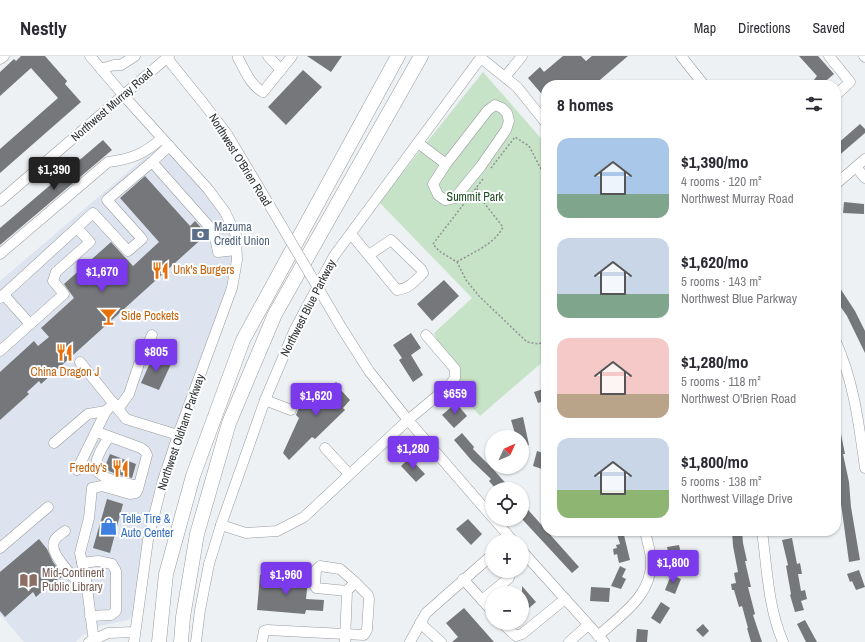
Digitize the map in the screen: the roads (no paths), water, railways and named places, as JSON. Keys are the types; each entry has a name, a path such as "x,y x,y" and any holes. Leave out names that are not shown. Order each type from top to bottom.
{"highway":[{"path":"159,642 166,574 186,498 243,340 398,56"},
{"path":"181,642 183,617 197,534 229,423 275,314 422,56"}],"street":[{"path":"0,59 4,56"},
{"path":"90,56 208,189 225,212 236,236 236,250 218,252 214,232 152,162"},
{"path":"101,70 114,65 122,65 135,56"},
{"path":"238,56 250,80 263,92 292,56"},
{"path":"268,56 281,70"},
{"path":"505,77 522,56"},
{"path":"681,56 700,80"},
{"path":"829,56 850,82 841,90"},
{"name":"Northwest Murray Road","path":"1,199 124,96 168,57"},
{"name":"Northwest O'Brien Road","path":"168,57 227,134 341,327 369,371 408,420 485,509"},
{"path":"482,57 517,87 541,117"},
{"name":"Northwest Blue Parkway","path":"196,642 200,610 209,564 221,525 265,400 295,329 334,256 482,57"},
{"path":"495,105 502,108 507,113 509,121 506,130 481,166 455,198 445,200 438,195 433,184 446,164 488,110 495,105"},
{"path":"0,254 108,162 126,160 141,153 162,138"},
{"path":"418,143 446,164"},
{"path":"30,324 2,296 107,200 169,146"},
{"path":"841,180 865,160"},
{"path":"856,167 865,178"},
{"path":"93,213 128,251 142,239 107,200"},
{"path":"0,351 64,294 53,281 56,272 90,242 77,228"},
{"path":"350,234 397,290 410,286 423,273 422,269 391,240 368,255"},
{"name":"Northwest Oldham Parkway","path":"135,637 148,540 163,480 232,288 237,260 236,250"},
{"path":"54,443 88,414 106,411 116,406 129,394 139,364 152,335"},
{"path":"221,525 246,532 277,531 304,517 408,420 449,386 455,378 455,369 426,335"},
{"path":"841,353 847,367 854,394 865,468"},
{"path":"80,362 126,419 178,436"},
{"path":"265,400 291,410"},
{"path":"77,470 106,411"},
{"path":"96,432 141,448 145,451 147,456 136,493 130,494 102,486 92,488 89,518 80,553 86,580 92,641 108,633 135,637"},
{"path":"109,437 97,457 96,468 99,474 106,478 138,486"},
{"path":"325,448 350,474"},
{"path":"0,548 48,507"},
{"path":"500,526 506,534"},
{"path":"65,531 55,540 53,544 54,550 58,558 80,584"},
{"path":"529,559 601,639 637,600 647,583 650,573 651,558 647,536"},
{"path":"763,536 773,610 778,631 783,642"},
{"path":"82,563 98,561 112,564 116,570 116,611 111,615 90,616"},
{"path":"410,642 420,622 426,614 485,561"},
{"path":"262,642 264,631 268,630 345,638 363,635 367,630 370,598 368,595 355,582 336,568 320,566 316,570 316,588 347,591"},
{"path":"482,600 509,578"},
{"path":"464,579 485,603"},
{"path":"345,638 347,591 355,582"},
{"path":"529,628 565,599"},
{"path":"420,622 441,642"},
{"path":"570,642 588,625"},
{"path":"510,630 516,636 527,630"}],"place":[{"name":"Mazuma Credit Union","path":"201,234"},
{"name":"Unk's Burgers","path":"160,270"},
{"name":"Side Pockets","path":"108,316"},
{"name":"China Dragon J","path":"65,353"},
{"name":"Freddy's","path":"120,468"},
{"name":"Telle Tire & Auto Center","path":"108,526"},
{"name":"Mid-Continent Public Library","path":"29,580"}],"park label":[{"name":"Summit Park","path":"475,197"}]}
